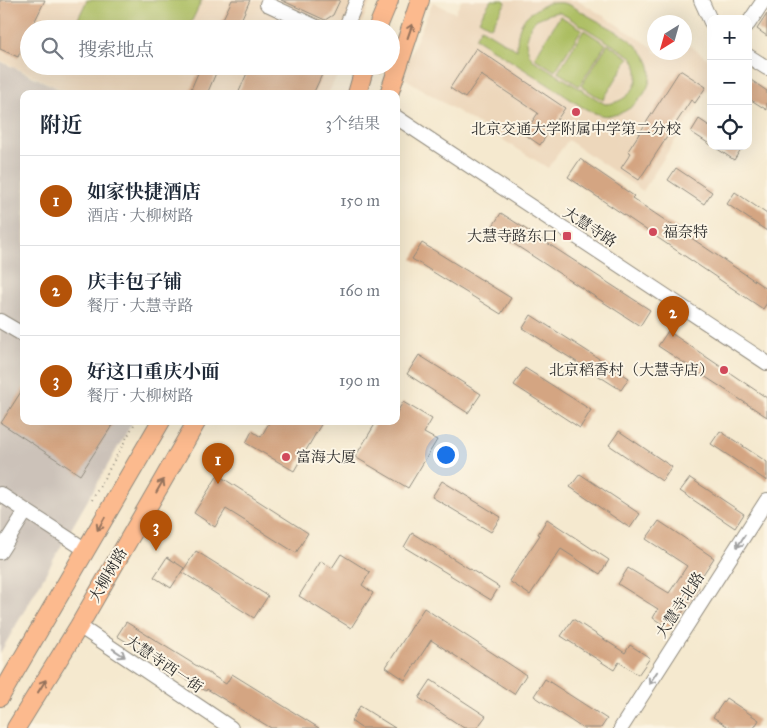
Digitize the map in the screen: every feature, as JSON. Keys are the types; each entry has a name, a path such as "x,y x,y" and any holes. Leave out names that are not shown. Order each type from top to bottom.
{"main road":[{"path":"381,20 389,0"},
{"path":"400,61 420,0"},
{"path":"358,90 362,75"},
{"path":"390,90 395,75"},
{"path":"0,698 159,425"},
{"name":"大柳树路","path":"16,728 79,626 195,425"}],"street":[{"path":"348,20 357,0"},
{"path":"701,0 708,15"},
{"path":"752,18 764,0"},
{"path":"266,4 301,20"},
{"path":"752,59 767,68"},
{"name":"大慧寺路","path":"400,120 767,363"},
{"path":"0,321 20,333"},
{"path":"0,494 86,550"},
{"name":"大慧寺北路","path":"621,728 767,500"},
{"path":"0,552 26,511"},
{"name":"大慧寺西一街","path":"79,626 231,728"}],"path":[{"path":"92,500 134,425"}],"shaded area":[{"path":"0,0 371,0 363,20 20,20 20,69 0,60"},
{"name":"北京交通大学附属中学第二分校","path":"462,0 578,0 647,44 647,60 692,60 692,47 707,58 707,90 643,191 568,140 548,168 401,76 433,2 455,13"},
{"path":"0,61 20,70 20,75 30,75 62,90 20,90 20,425 131,425 0,653"},
{"path":"32,75 338,75 330,90 64,90"}],"green space":[{"path":"87,0 202,0 192,20 77,20"},
{"path":"491,0 504,0 506,2 491,27 479,20"},
{"path":"548,3 570,5 631,41 645,55 651,73 649,83 639,101 621,113 611,116 589,111 475,38 481,28 517,50 520,26 533,11","holes":["558,12 632,57 637,74 633,89 622,99 614,103 605,104 533,60 529,54 526,42 531,25 537,19"]},
{"path":"560,16 582,29 555,71 534,58"},
{"path":"584,30 606,44 579,86 558,72"},
{"path":"608,44 629,58 603,100 581,86"}],"building":[{"path":"0,0 45,0 35,20 20,20 20,53 18,57 0,49"},
{"path":"232,0 250,0 241,20 222,20"},
{"path":"281,0 340,0 333,15 325,20"},
{"path":"767,14 767,36 757,29"},
{"path":"476,48 565,108 540,145 524,134 538,113 481,75 465,98 450,88"},
{"path":"680,70 706,87 695,103 691,100 639,180 621,168 631,153 628,151"},
{"path":"197,75 215,75 209,90 191,90"},
{"path":"246,75 322,75 315,90 240,90"},
{"path":"752,81 767,91 767,110 752,101"},
{"path":"699,119 707,124 707,142 691,132"},
{"path":"719,150 740,150 734,160"},
{"path":"580,159 634,196 632,198 767,289 767,303 763,309 568,177"},
{"path":"676,168 712,192 704,204 668,180"},
{"path":"735,192 767,214 767,231 727,204"},
{"path":"501,213 650,310 640,326 491,229"},
{"path":"422,243 511,298 501,314 412,259"},
{"path":"531,315 629,378 621,390 523,328"},
{"path":"668,331 767,398 767,417 658,346"},
{"path":"419,355 481,394 468,413 407,374"},
{"path":"525,368 591,410 580,428 514,385"},
{"path":"20,393 20,425 112,425 80,475 1,423"},
{"path":"403,402 432,419 424,433 437,440 408,488 355,457 375,425 400,425 400,407"},
{"name":"富海大厦","path":"268,425 321,425 294,471 246,443 252,431 261,437"},
{"path":"619,431 672,467 662,481 609,445"},
{"path":"720,431 767,462 767,481 711,444"},
{"path":"580,474 640,514 630,528 570,487"},
{"path":"218,475 308,533 296,553 226,509 215,527 194,513"},
{"path":"690,478 744,514 735,528 680,491"},
{"path":"442,481 501,517 491,532 432,497"},
{"path":"547,519 609,560 600,574 561,549 530,595 509,581 540,535 538,534"},
{"path":"659,521 714,558 696,585 699,587 671,630 653,618 658,609 618,584 628,568 669,593 687,566 646,539"},
{"path":"412,533 499,587 491,600 404,547"},
{"path":"196,551 268,596 254,618 182,572"},
{"path":"341,554 370,572 362,585 373,593 351,628 299,596 321,561 332,568"},
{"path":"167,557 184,568 171,588 154,577"},
{"path":"424,608 526,675 514,694 431,640 405,680 386,667"},
{"path":"573,619 625,653 630,645 650,658 638,675 619,662 614,670 561,636"},
{"path":"126,622 226,684 232,674 319,728 271,728 207,689 206,691 117,636"},
{"path":"545,679 607,719 601,728 582,728 534,696"},
{"path":"431,680 486,716 477,728 464,728 419,698"},
{"path":"726,698 759,720 754,728 730,728 713,717"},
{"path":"360,706 395,728 361,728 351,721"}],"place":[{"name":"北京交通大学附属中学第二分校","path":"576,112"},
{"name":"福奈特","path":"653,232"},
{"name":"大慧寺路东口","path":"567,236"},
{"name":"庆丰包子铺","path":"673,337"},
{"name":"北京稻香村（大慧寺店）","path":"724,370"},
{"name":"富海大厦","path":"286,457"},
{"name":"如家快捷酒店","path":"218,484"},
{"name":"好这口重庆小面","path":"156,551"}]}
